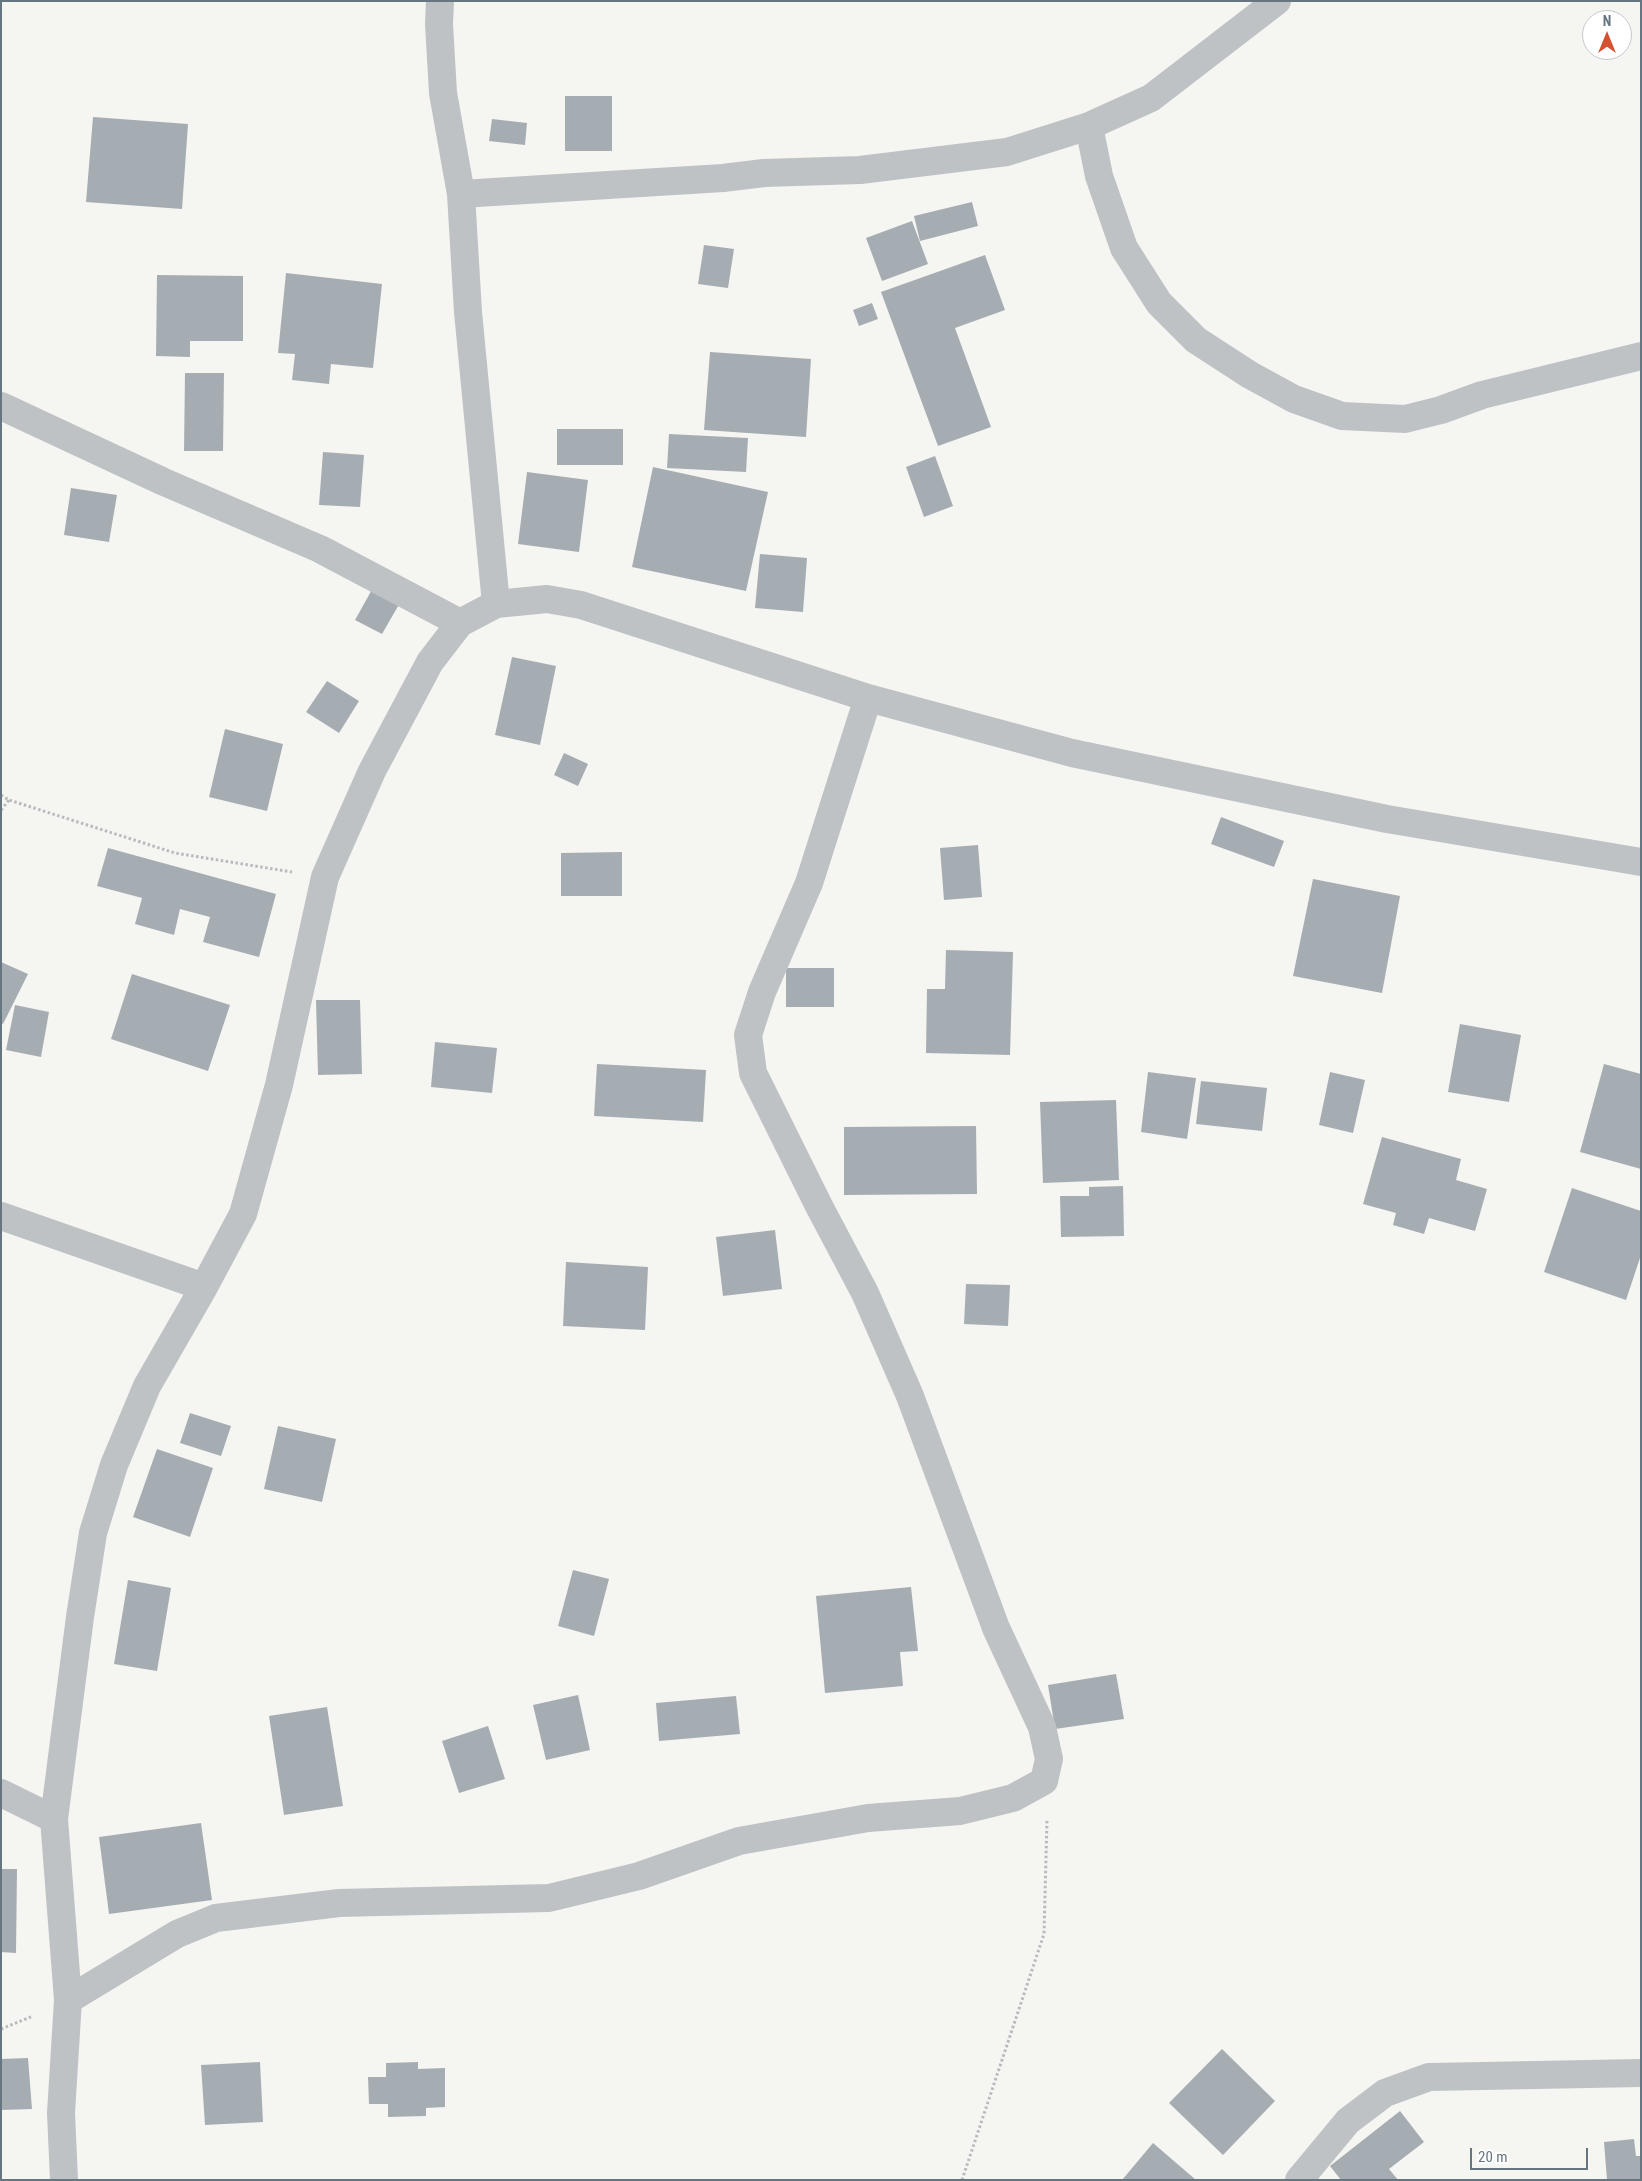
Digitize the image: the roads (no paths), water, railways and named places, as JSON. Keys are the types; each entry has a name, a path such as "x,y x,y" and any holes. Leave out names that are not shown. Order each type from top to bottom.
{"street":[{"path":"440,1 439,24 443,93 461,194 468,312 496,604"},
{"path":"461,194 723,178 764,172 860,170 1007,152 1088,126 1151,98 1277,1"},
{"path":"1088,126 1099,176 1124,248 1159,303 1196,340 1250,375 1294,399 1342,416 1405,419 1441,410 1482,395 1641,356"},
{"path":"1,406 164,482 320,549 460,623"},
{"path":"64,2180 61,2113 68,2000 54,1820 93,1533 114,1465 147,1386 204,1287 243,1214 278,1085 325,878 372,771 394,729 430,662 460,623 496,604 547,599 581,605 868,698 1072,753 1387,819 1641,862"},
{"path":"68,2000 176,1934 216,1918 339,1903 549,1898 639,1876 739,1841 868,1818 960,1811 1013,1798 1044,1781 1049,1759 1042,1727 996,1628 910,1396 865,1293 753,1073 748,1035 762,992 809,883 868,698"},
{"path":"1,1216 204,1287"},
{"path":"1,1793 54,1820"},
{"path":"1299,2180 1348,2121 1385,2093 1429,2077 1641,2073"}]}
